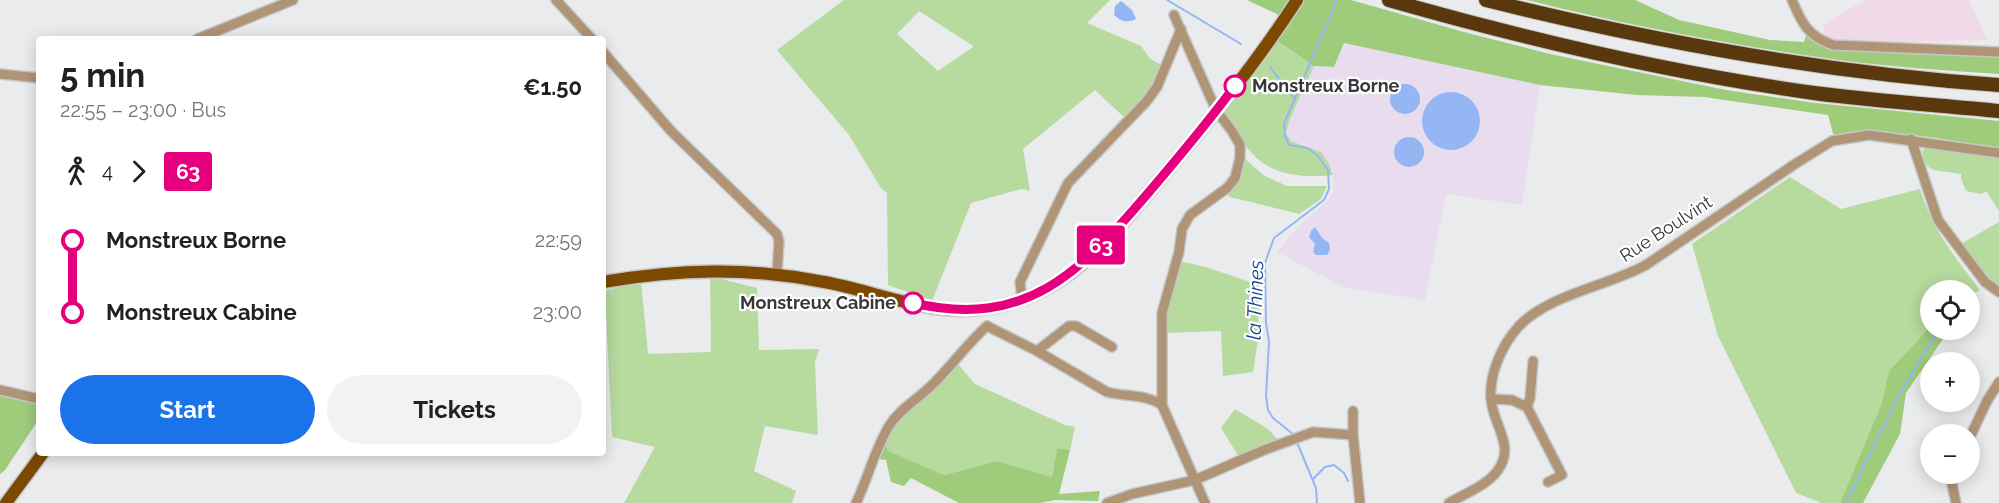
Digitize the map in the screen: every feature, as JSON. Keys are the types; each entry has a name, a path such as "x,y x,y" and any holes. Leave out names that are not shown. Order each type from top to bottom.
{"highway":[{"path":"1389,0 1553,44 1718,78 1816,93 1999,111"},
{"path":"1486,0 1646,38 1732,54 1820,67 1999,85"}],"main road":[{"path":"606,282 705,270 777,274 826,282 930,307 954,310 986,309 1022,300 1056,283 1089,257 1136,208 1261,52 1297,0"},
{"path":"6,503 41,456"}],"street":[{"path":"203,36 293,0"},
{"path":"556,0 589,36"},
{"path":"1792,0 1800,20 1813,36 1833,45 1999,52"},
{"path":"1174,15 1216,110 1232,131 1239,145 1240,158 1235,178 1216,198 1190,215 1182,229 1179,252 1162,313 1162,405 1205,503"},
{"path":"1022,300 1020,282 1068,183 1152,94 1181,29"},
{"path":"606,55 671,131 777,234 779,241 777,274"},
{"path":"0,74 36,78"},
{"name":"Rue Boulvint","path":"1449,503 1497,472 1505,457 1504,443 1491,399 1492,384 1500,355 1520,325 1534,314 1646,266 1785,170 1832,141 1869,135 1999,153"},
{"path":"1911,140 1938,220 1985,282 1999,292"},
{"path":"986,309 987,326"},
{"path":"987,326 1037,351 1107,392 1120,396 1154,399 1162,405"},
{"path":"856,503 889,426 950,367 987,326"},
{"path":"1037,351 1069,326 1076,326 1112,347"},
{"path":"1527,407 1530,398 1533,361"},
{"path":"1976,424 1999,382"},
{"path":"0,390 36,398"},
{"path":"1491,399 1512,400 1527,407 1562,475 1548,482"},
{"path":"1353,411 1353,435 1360,503"},
{"path":"1107,503 1132,494 1195,480 1296,438 1321,432 1353,435"},
{"path":"1952,484 1956,503"}],"shaded area":[{"path":"1865,0 1969,0 1987,40 1826,43 1823,25"},
{"path":"1344,43 1540,85 1522,205 1446,194 1425,300 1343,287 1277,252 1292,233 1328,200 1334,189 1333,171 1308,146 1291,141 1286,132 1314,66 1334,67"}],"green space":[{"path":"844,0 1110,0 1087,23 1141,46 1150,59 1164,66 1155,85 1126,119 1095,90 1023,149 1030,191 1021,189 971,203 932,301 888,285 887,193 881,188 849,135 777,50","holes":["919,11 973,46 938,71 897,34"]},
{"path":"1247,0 1291,0 1281,16"},
{"path":"1301,0 1351,0 1550,54 1726,90 1815,103 1999,121 1999,148 1896,134 1854,134 1834,137 1828,115 1704,97 1637,95 1540,85 1344,43 1334,67 1314,66 1276,40"},
{"path":"1527,0 1635,0 1679,20 1770,40 1804,42 1806,35 1829,47 1999,54 1999,74 1886,65 1781,52 1635,25"},
{"path":"1276,40 1314,66 1286,133 1291,141 1321,152 1333,175 1288,174 1267,166 1247,147 1224,111"},
{"path":"1929,146 1999,157 1999,211 1986,191 1982,194 1966,191 1961,174 1934,170 1925,165 1922,151"},
{"path":"1243,157 1263,175 1287,186 1327,186 1321,199 1299,214 1230,197 1227,193"},
{"path":"1790,177 1841,209 1920,189 1938,231 1972,280 1920,280 1920,338 1889,371 1881,405 1840,503 1821,503 1796,493 1718,336 1692,244"},
{"path":"1999,222 1999,287 1988,279 1959,245"},
{"path":"1179,261 1206,267 1259,285 1258,340 1253,372 1223,376 1221,331 1163,333"},
{"path":"710,276 757,288 759,350 819,349 815,363 818,435 765,426 754,471 796,491 792,503 624,503 655,447 612,437 606,291 641,281 648,354 711,352"},
{"path":"1920,338 1920,340 1942,340 1934,352 1920,352 1920,372 1906,393 1900,434 1863,503 1840,503 1881,405 1889,371"},
{"path":"958,364 975,384 1065,425 1075,427 1070,450 1057,448 1052,477 997,461 944,475 889,451 884,444 899,420 917,400"},
{"path":"0,394 36,403 36,424 0,474"},
{"path":"1235,409 1268,429 1278,440 1239,457 1221,428"},
{"path":"884,444 889,451 944,475 997,461 1052,477 1057,448 1070,450 1059,494 1100,491 1098,501 959,503 911,478 904,486 891,482 886,460 878,459"}],"water":[{"path":"1121,1 1132,10 1136,19 1124,21 1114,15 1115,6"},
{"path":"1405,84 1411,85 1419,93 1419,105 1411,113 1405,114 1399,113 1391,105 1390,99 1391,93 1399,85"},
{"path":"1445,92 1457,92 1472,100 1480,115 1480,127 1472,142 1457,150 1445,150 1430,142 1422,127 1422,115 1430,100"},
{"path":"1409,137 1415,138 1423,146 1423,158 1415,166 1409,167 1403,166 1395,158 1394,152 1395,146 1403,138"},
{"path":"1315,227 1322,238 1329,243 1330,250 1327,255 1316,255 1313,252 1315,244 1309,237"}],"waterway":[{"path":"1167,0 1241,44"},
{"name":"la Thines","path":"1294,435 1273,418 1268,410 1266,396 1269,342 1266,323 1265,263 1274,238 1324,200 1329,189 1328,170 1318,156 1308,148 1289,145 1284,124 1337,0"},
{"path":"1270,67 1295,99"},
{"path":"1846,503 1900,393 1932,340"},
{"name":"la Thines","path":"1296,440 1316,488 1317,503"},
{"path":"1313,479 1325,467 1334,465 1344,473 1348,481"}],"bus line":[{"name":"63","path":"913,303 954,310 991,308 1022,300 1056,283 1075,270 1128,217 1235,86"}],"place":[{"name":"Monstreux Borne","path":"1235,86"},
{"name":"Monstreux Cabine","path":"913,303"}]}
